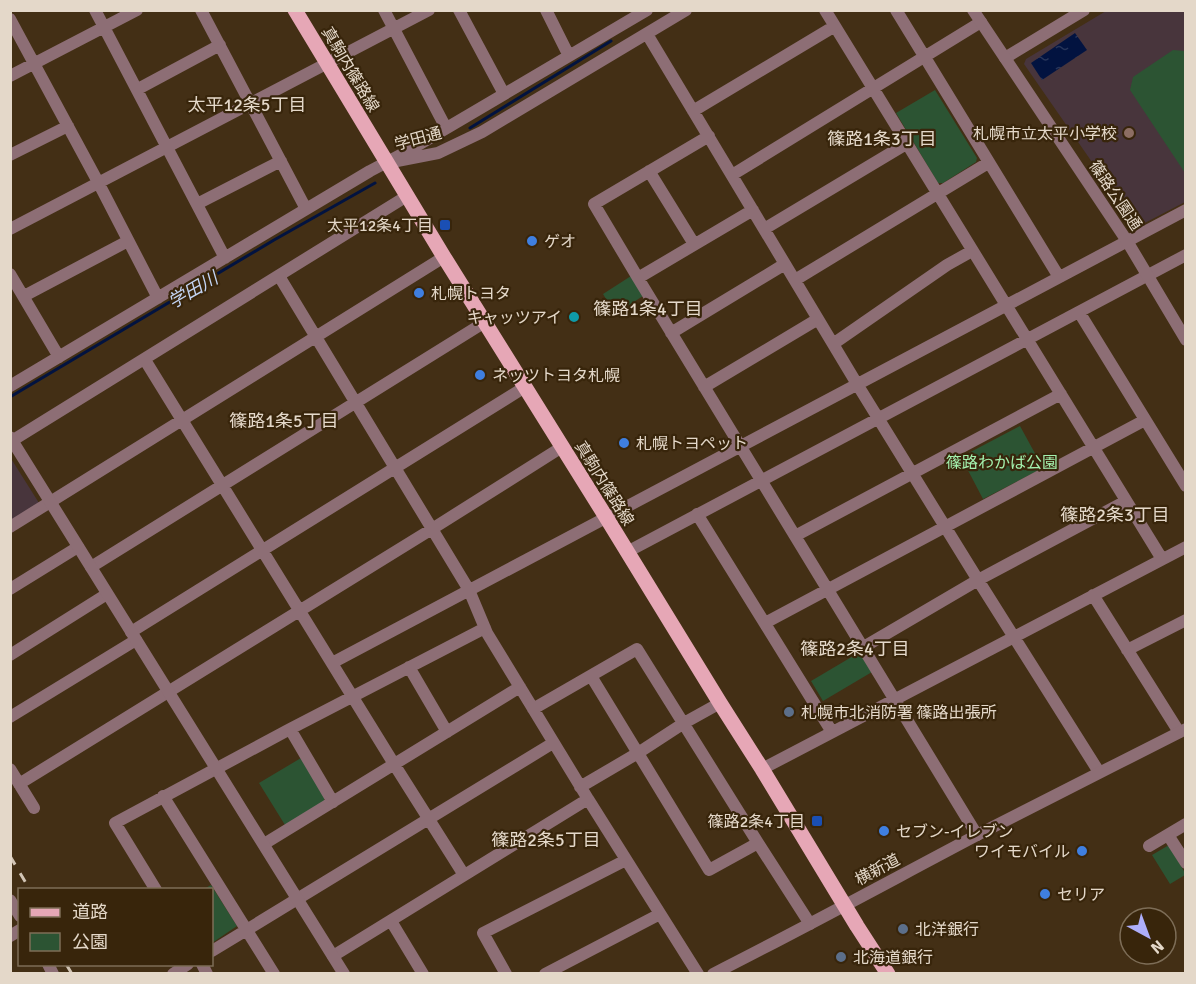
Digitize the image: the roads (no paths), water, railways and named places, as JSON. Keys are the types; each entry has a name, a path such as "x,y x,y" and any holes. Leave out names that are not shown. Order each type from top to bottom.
{"main road":[{"name":"真駒内篠路線","path":"295,10 444,257 888,974"}],"street":[{"path":"95,10 225,258"},
{"path":"10,76 137,10"},
{"path":"201,10 306,209"},
{"path":"384,10 446,128"},
{"path":"10,229 429,10"},
{"path":"459,10 504,94"},
{"path":"546,10 569,56"},
{"name":"学田通","path":"387,163 438,153 482,132 686,10"},
{"path":"825,10 1162,559"},
{"path":"896,10 1059,277"},
{"name":"篠路公園通","path":"973,10 1127,241 1185,340"},
{"path":"1005,58 1078,12"},
{"path":"639,13 647,33 878,419 1099,772"},
{"name":"学田通","path":"387,163 639,13"},
{"path":"10,19 158,298"},
{"path":"732,175 981,22"},
{"path":"693,111 835,26"},
{"path":"138,89 220,45"},
{"path":"10,155 68,126"},
{"path":"709,136 594,204 977,835"},
{"path":"764,229 906,144"},
{"path":"197,204 281,161"},
{"path":"10,386 387,163"},
{"path":"795,280 988,163"},
{"path":"650,171 694,244"},
{"path":"344,974 11,440 145,360 407,196"},
{"path":"638,278 753,210"},
{"path":"332,663 1185,210"},
{"path":"24,296 128,241"},
{"path":"833,344 947,265 972,251"},
{"path":"627,552 1185,255"},
{"path":"10,526 444,257"},
{"path":"671,333 785,264"},
{"path":"10,274 59,357"},
{"path":"279,276 469,590 484,627 533,709 698,974"},
{"path":"1079,312 1185,486"},
{"path":"704,387 818,319"},
{"path":"91,567 485,322"},
{"path":"145,360 464,875"},
{"path":"10,717 263,550 525,387"},
{"path":"795,536 1060,394"},
{"path":"765,623 1145,420"},
{"path":"20,784 562,447"},
{"path":"862,648 978,580 1126,501"},
{"path":"697,514 832,732"},
{"path":"10,589 78,547"},
{"path":"762,769 1185,547"},
{"path":"10,655 107,594"},
{"path":"1093,595 1127,650 1182,730"},
{"path":"1127,650 1183,625"},
{"path":"155,888 115,823 484,627"},
{"path":"533,709 638,649 810,924"},
{"path":"409,667 447,732"},
{"path":"591,676 709,870 758,843"},
{"path":"264,844 520,687"},
{"path":"580,786 720,703"},
{"path":"290,729 333,802"},
{"name":"横新道","path":"712,974 1182,730"},
{"path":"213,950 554,743"},
{"path":"10,769 34,808"},
{"path":"164,796 274,974"},
{"path":"333,956 588,799"},
{"path":"1149,846 1185,824"},
{"path":"1168,835 1185,863"},
{"path":"506,974 483,933 626,860"},
{"path":"10,900 18,913"},
{"path":"545,974 660,914"},
{"path":"390,921 423,974"}],"water":[{"path":"1075,33 1087,50 1042,80 1031,63"}],"waterway":[{"name":"学田川","path":"470,128 611,41"},
{"name":"学田川","path":"10,397 274,240 375,183"}],"railway":[{"path":"10,856 29,888"},
{"path":"67,966 72,974"}],"place":[{"name":"札幌市立太平小学校","path":"1129,133"},
{"name":"太平12条4丁目","path":"445,225"},
{"name":"ゲオ","path":"532,241"},
{"name":"札幌トヨタ","path":"419,293"},
{"name":"キャッツアイ","path":"574,317"},
{"name":"ネッツトヨタ札幌","path":"480,375"},
{"name":"札幌トヨペット","path":"624,443"},
{"name":"札幌市北消防署 篠路出張所","path":"789,712"},
{"name":"篠路2条4丁目","path":"817,821"},
{"name":"セブン-イレブン","path":"884,831"},
{"name":"ワイモバイル","path":"1082,851"},
{"name":"セリア","path":"1045,894"},
{"name":"北洋銀行","path":"903,929"},
{"name":"北海道銀行","path":"841,957"}],"district":[{"name":"太平12条5丁目","path":"247,105"},
{"name":"篠路1条3丁目","path":"882,139"},
{"name":"篠路1条4丁目","path":"648,309"},
{"name":"篠路1条5丁目","path":"284,421"},
{"name":"篠路2条3丁目","path":"1115,515"},
{"name":"篠路2条4丁目","path":"855,649"},
{"name":"篠路2条5丁目","path":"546,840"}],"park label":[{"name":"篠路わかば公園","path":"1002,462"}]}
